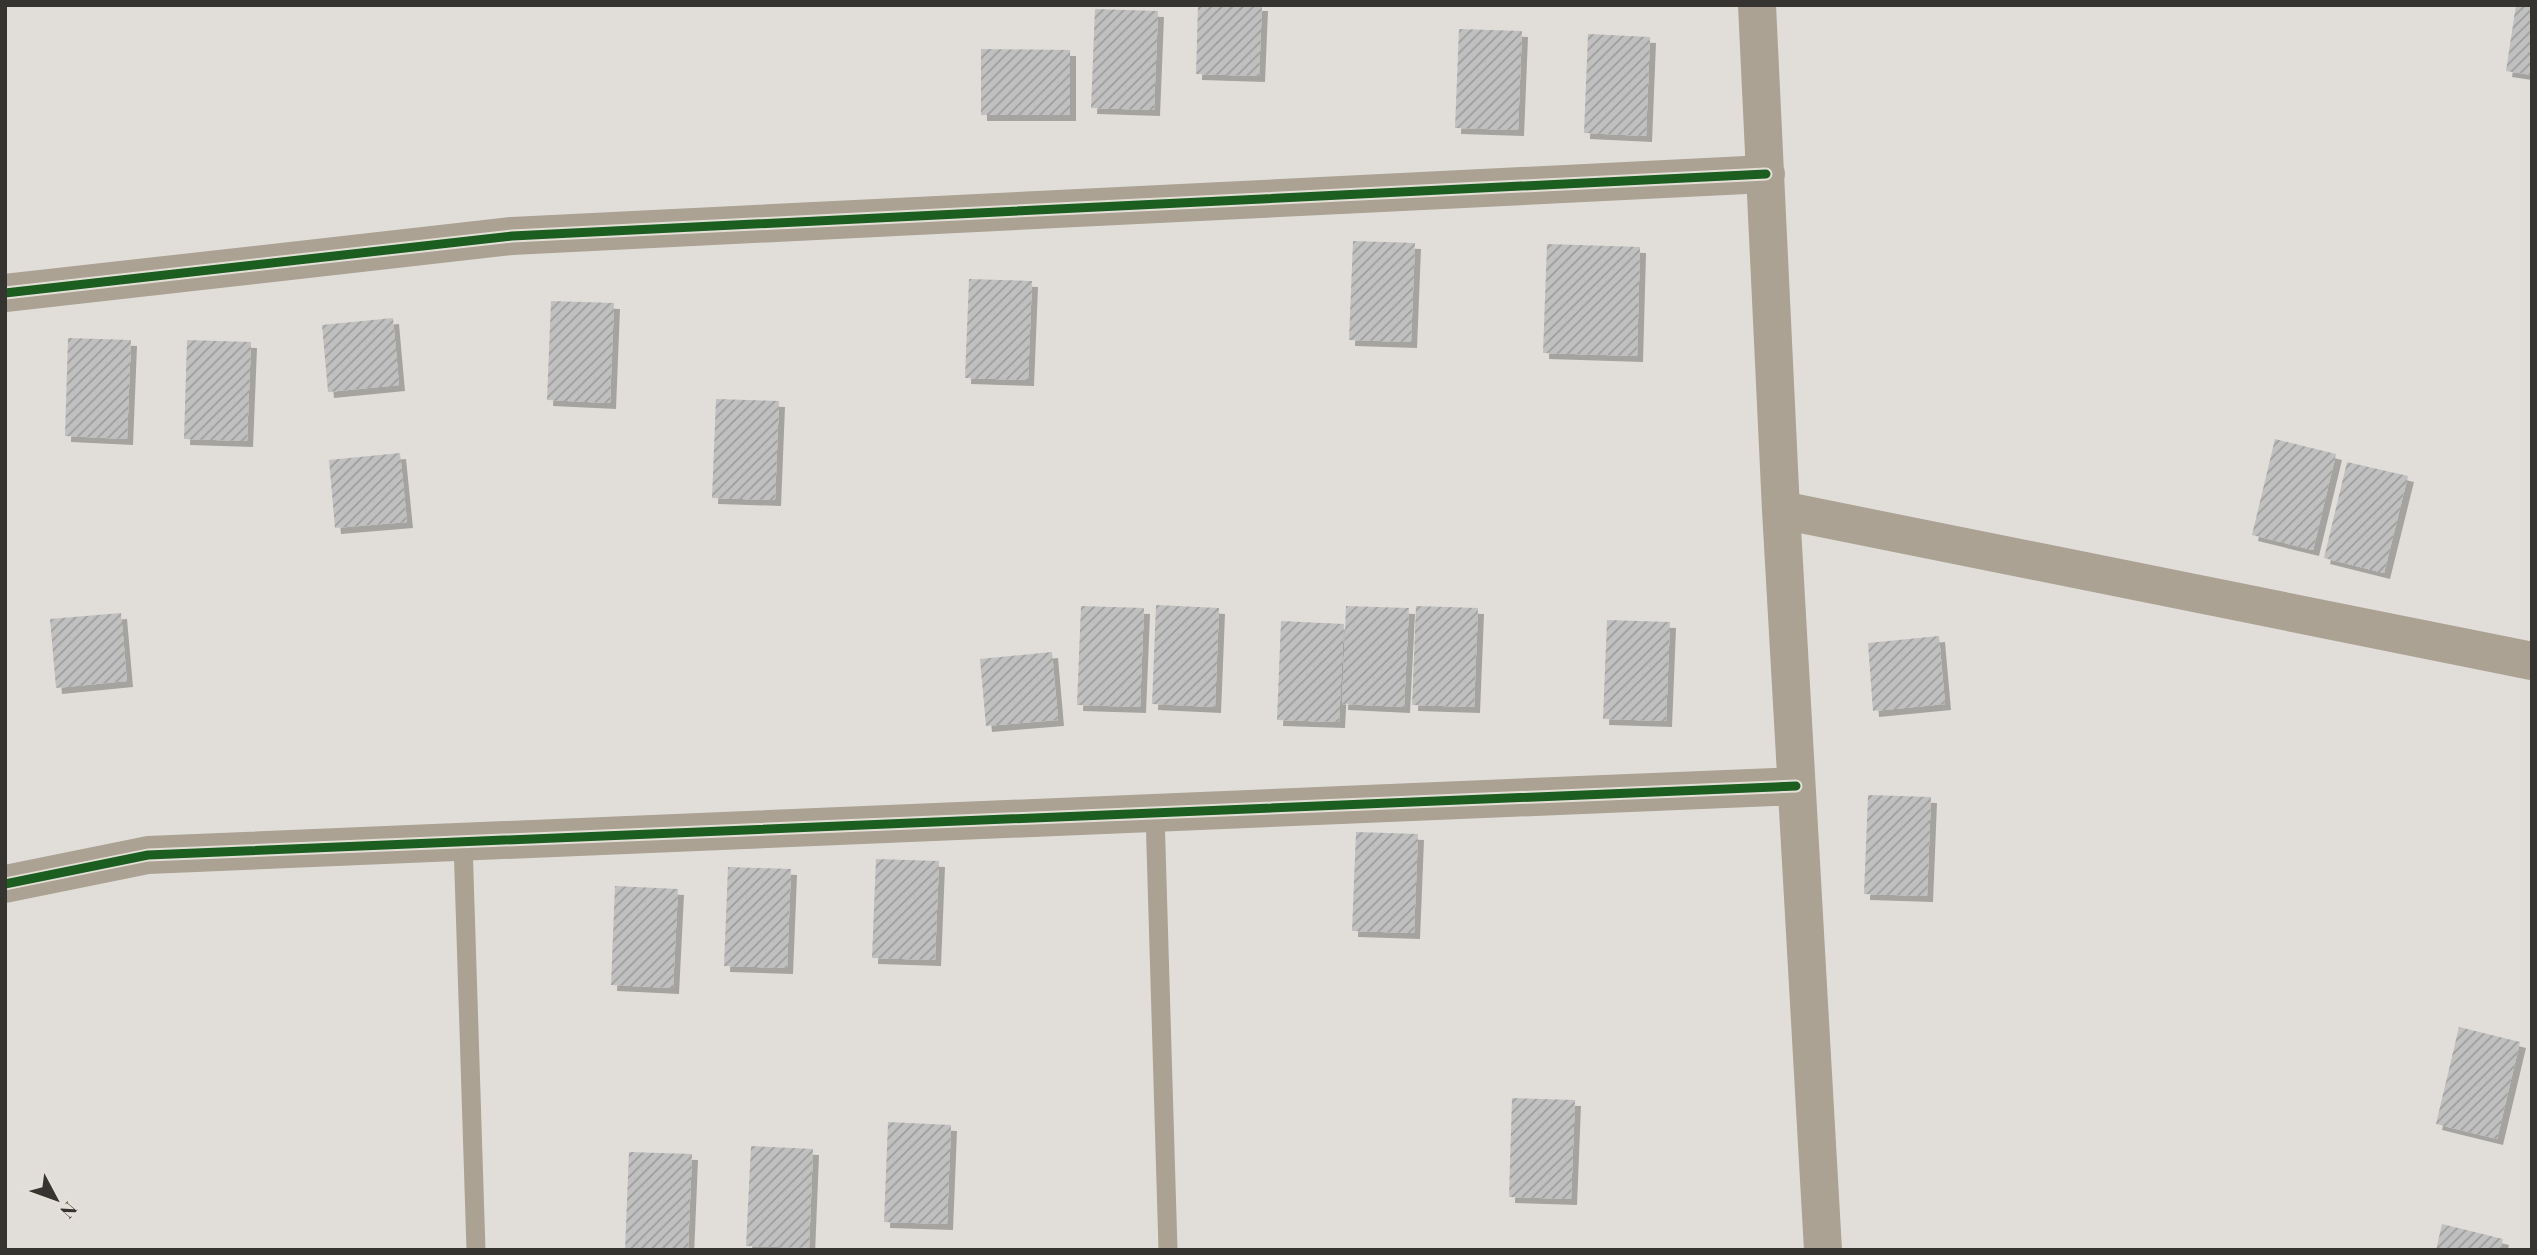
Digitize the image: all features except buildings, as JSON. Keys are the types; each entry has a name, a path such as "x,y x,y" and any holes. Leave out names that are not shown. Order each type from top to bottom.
{"street":[{"path":"1758,5 1781,510 1823,1250"},
{"path":"5,293 512,236 1766,174"},
{"path":"1781,510 2532,661"},
{"path":"5,884 148,855 1796,786"}],"lane":[{"path":"1155,813 1168,1250"},
{"path":"463,842 476,1250"}],"cycle path":[{"path":"5,293 512,236 1766,174"},
{"path":"5,884 148,855 1796,786"}]}
